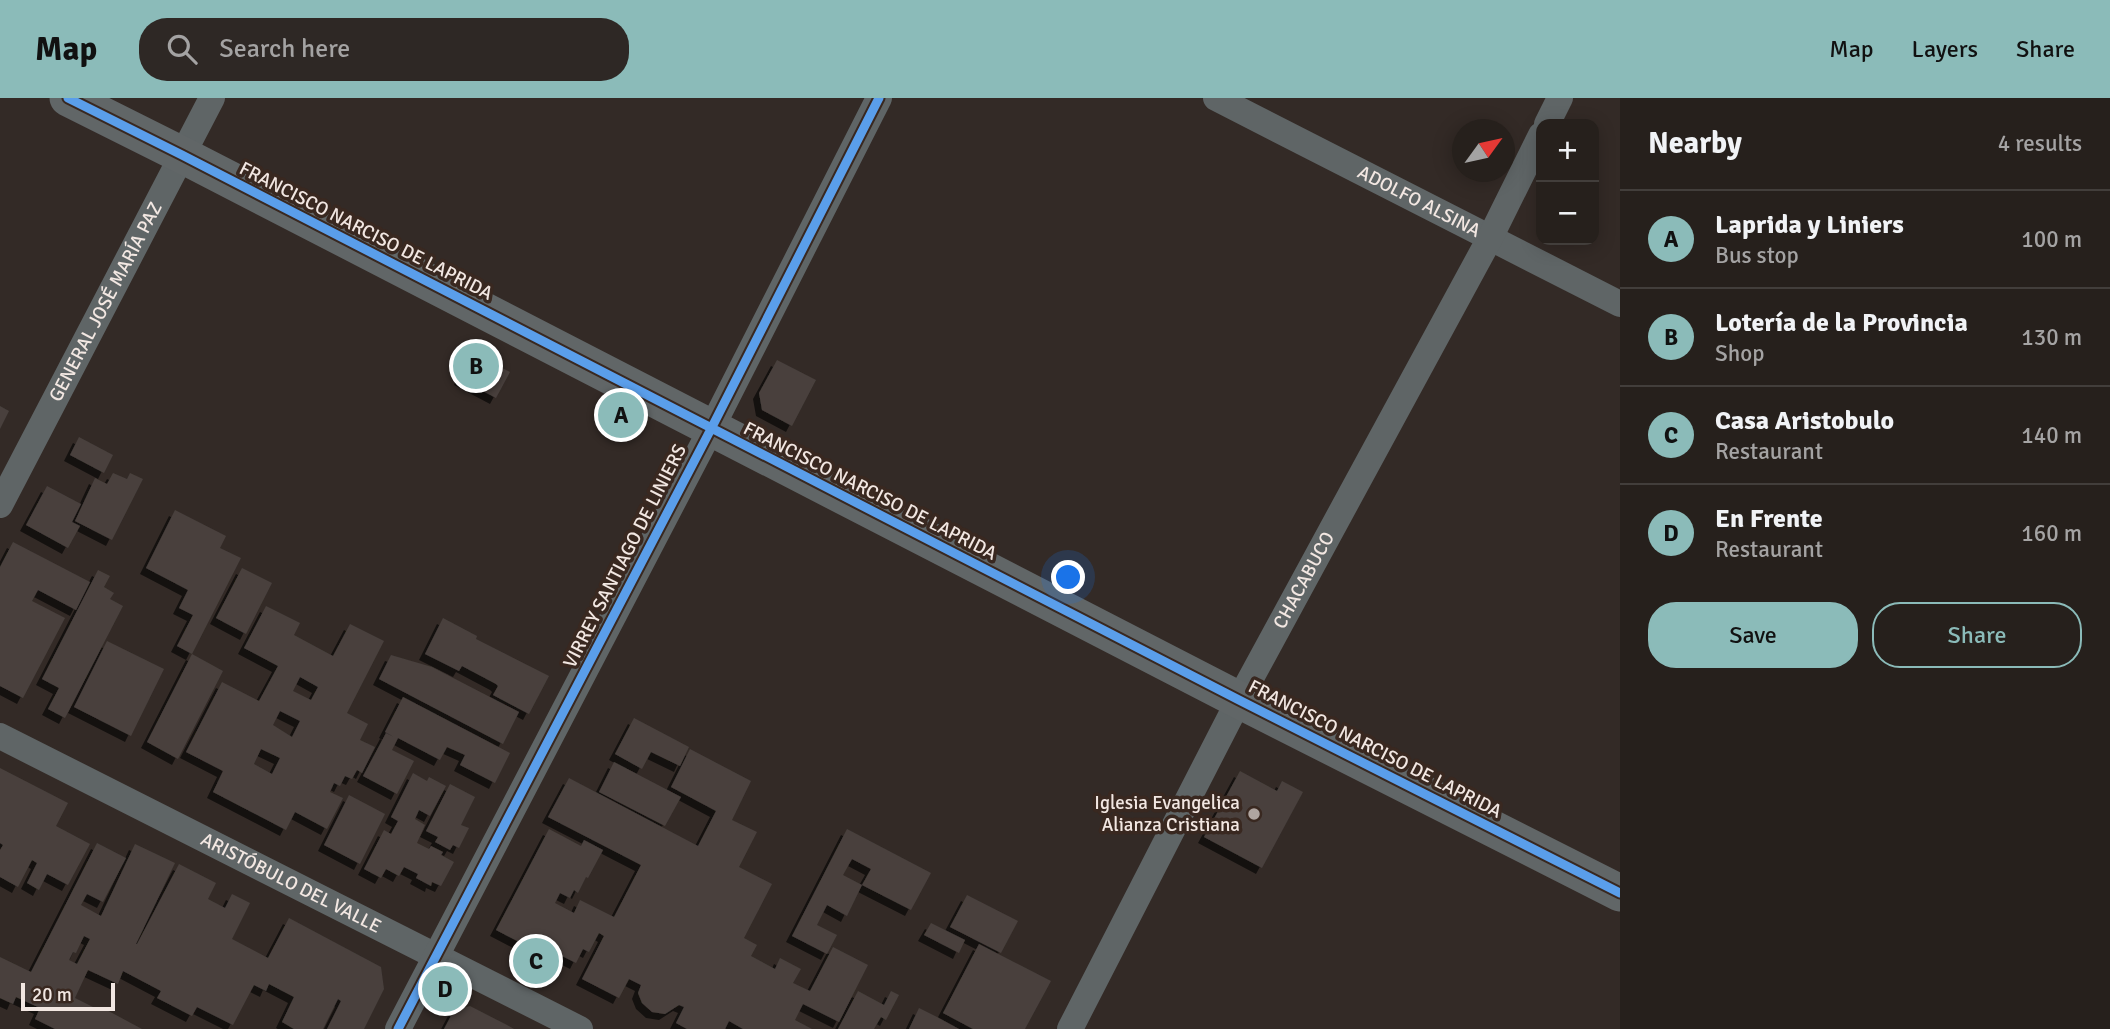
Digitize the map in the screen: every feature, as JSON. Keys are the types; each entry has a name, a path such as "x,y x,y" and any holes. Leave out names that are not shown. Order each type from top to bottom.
{"street":[{"name":"FRANCISCO NARCISO DE LAPRIDA","path":"68,98 1239,700 1620,892"},
{"name":"GENERAL JOSÉ MARÍA PAZ","path":"0,505 212,98"},
{"name":"VIRREY SANTIAGO DE LINIERS","path":"398,1029 879,98"},
{"name":"ADOLFO ALSINA","path":"1216,98 1620,304"},
{"path":"1550,119 1560,98"},
{"name":"CHACABUCO","path":"1070,1029 1239,700 1490,238 1536,145"},
{"name":"ARISTÓBULO DEL VALLE","path":"0,736 580,1029"}],"building":[{"path":"473,353 510,372 496,398 460,379"},
{"path":"777,360 816,380 792,426 762,410 759,393"},
{"path":"0,406 9,411 0,429"},
{"path":"79,437 113,455 104,473 70,455"},
{"path":"113,473 127,479 130,473 143,479 112,540 75,521 95,478 107,484"},
{"path":"47,486 81,504 72,522 80,526 68,548 26,525"},
{"path":"175,510 226,536 220,548 241,558 192,654 177,646 193,615 179,608 188,590 146,568"},
{"path":"13,542 90,582 76,610 38,590 32,601 65,618 23,698 0,686 0,567"},
{"path":"242,568 272,583 246,634 216,618"},
{"path":"98,570 110,576 104,587 114,593 110,599 123,606 65,718 48,709 59,688 42,679"},
{"path":"266,606 300,623 294,635 333,656 350,624 384,641 347,713 368,724 360,740 375,747 362,773 357,770 352,779 345,776 340,786 334,783 330,792 343,798 327,829 295,812 286,830 213,792 223,771 186,752 222,682 259,701 278,666 244,648","holes":["300,677 318,687 311,700 293,691","280,711 300,721 292,737 273,725","261,749 280,758 272,774 254,764"]},
{"path":"443,618 477,636 476,639 549,676 529,714 493,695 498,686 496,684 462,666 459,671 425,654"},
{"path":"107,641 164,669 131,736 74,707"},
{"path":"192,654 223,671 178,759 147,742"},
{"path":"391,655 432,667 519,712 503,744 379,679"},
{"path":"403,697 510,753 495,783 460,765 465,755 447,747 440,760 398,738 392,750 414,761 397,794 363,776 386,733 394,737 385,732"},
{"path":"634,718 689,747 680,766 651,752 642,769 615,754"},
{"path":"690,749 751,781 732,820 757,832 739,867 772,884 744,938 757,945 751,956 775,969 780,958 801,969 793,983 810,991 833,947 868,965 839,1022 803,1004 795,1020 812,1029 743,1029 729,1021 725,1029 687,1029 676,1023 684,1007 679,1005 665,1014 652,1012 642,1003 638,993 641,985 629,979 619,998 582,979 604,936 599,933 589,952 583,949 576,963 554,952 550,958 496,930 549,829 581,846 584,840 603,850 578,893 574,890 570,898 560,893 555,903 574,913 580,900 614,917 641,865 548,817 569,778 698,846 716,811 671,787"},
{"path":"614,762 681,797 665,826 599,792"},
{"path":"0,768 68,803 56,826 90,844 68,885 47,874 39,890 27,883 37,863 32,860 18,887 0,877 0,850 3,845 0,843"},
{"name":"Iglesia Evangelica Alianza Cristiana","path":"1240,771 1277,791 1282,781 1303,792 1262,868 1204,837"},
{"path":"413,773 427,781 429,777 446,786 430,816 419,810 415,819 425,825 417,843 443,852 441,855 454,862 441,886 432,882 431,886 416,878 418,874 404,867 399,876 386,869 381,878 364,869 384,830 391,834 398,821 391,817"},
{"path":"450,784 475,797 461,825 469,828 459,848 453,845 450,850 435,842 438,837 426,831"},
{"path":"349,795 385,814 360,864 324,845"},
{"path":"847,829 931,873 911,910 862,885 847,916 827,905 817,925 837,935 827,954 792,936","holes":["852,859 871,869 862,885 843,875"]},
{"path":"97,843 126,858 103,902 87,894 81,905 101,916 135,844 175,863 136,944 179,864 216,883 208,899 225,908 232,894 250,903 232,939 268,958 289,918 381,967 384,989 364,1029 327,1029 341,1001 338,999 323,1029 294,1029 282,1022 294,997 269,984 266,991 254,985 233,1025 197,1007 192,1016 157,998 161,991 123,971 118,984 88,970 75,998 99,1010 101,1007 142,1029 55,1029 35,1019 40,1008 16,997 13,1004 0,998 0,957 31,972","holes":["84,936 90,939 77,964 69,960 73,952 76,953"]},
{"path":"967,895 1018,921 1001,953 950,927"},
{"path":"931,923 965,940 959,953 924,935"},
{"path":"979,944 1051,981 1025,1029 973,1029 943,1013"},
{"path":"858,991 884,1005 891,991 899,995 886,1020 881,1017 874,1029 838,1029"},
{"path":"470,1006 514,1029 444,1029 454,1010"},
{"path":"919,1008 937,1017 959,1029 909,1029"}],"cycle path":[{"path":"68,98 1620,893"},
{"path":"398,1029 711,429 879,98"}],"place":[{"name":"Lotería de la Provincia","path":"476,366"},
{"name":"Laprida y Liniers","path":"621,415"},
{"name":"Iglesia Evangelica Alianza Cristiana","path":"1254,814"},
{"name":"Casa Aristobulo","path":"536,961"},
{"name":"En Frente","path":"445,989"}]}
